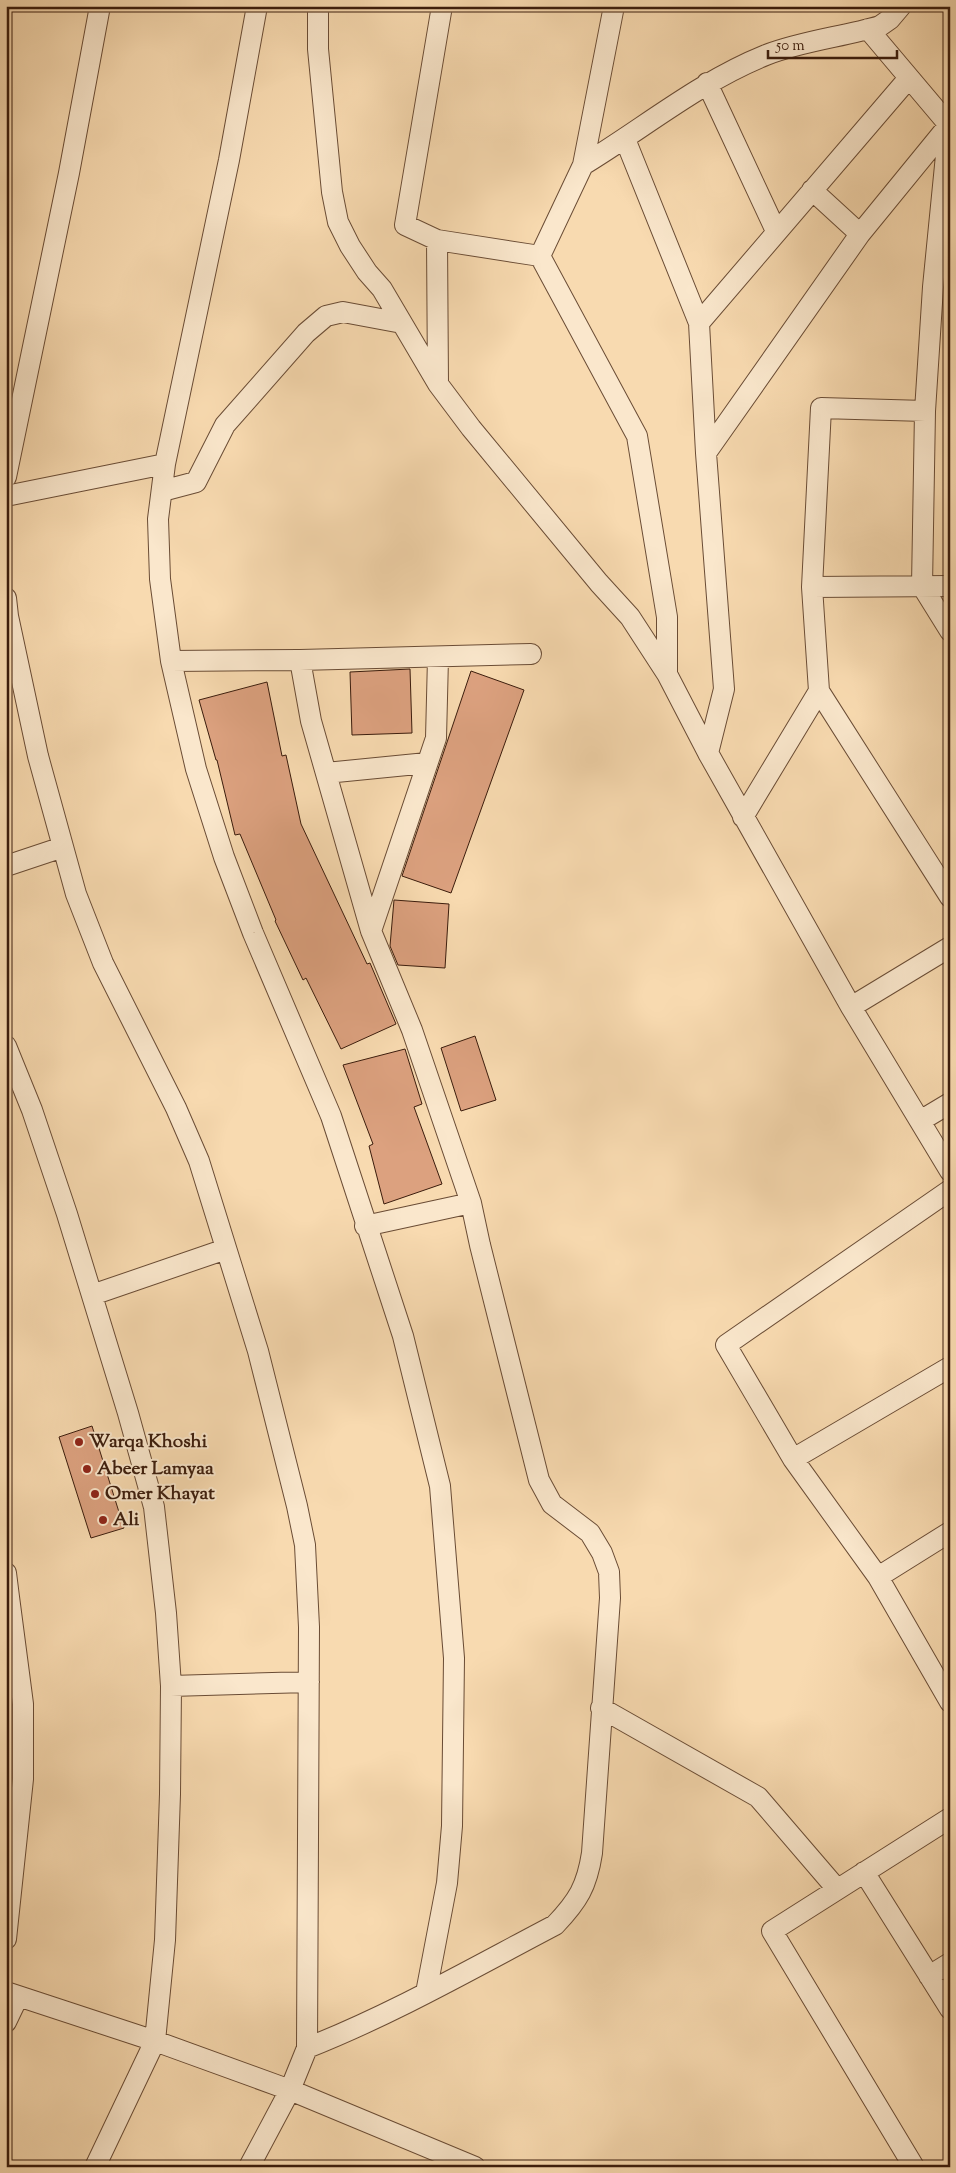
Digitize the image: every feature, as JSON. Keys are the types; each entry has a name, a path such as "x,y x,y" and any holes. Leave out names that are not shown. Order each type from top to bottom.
{"street":[{"path":"6,478 69,173 100,6"},
{"path":"257,6 229,160 165,464 158,519 160,579 172,662 196,769 224,857 330,1116 403,1336 440,1486 454,1658 452,1826 447,1883 426,1993"},
{"path":"318,6 318,49 332,192 338,222 350,246 367,272 382,289 438,384 471,428 599,583 630,617 667,674 743,817 851,1007 950,1171"},
{"path":"442,6 405,225 437,240 540,256"},
{"path":"540,256 583,165 614,6"},
{"path":"583,165 707,83 768,54 880,26 890,19 901,6"},
{"path":"868,29 948,125 942,288 925,411 922,586 950,632"},
{"path":"699,322 908,79"},
{"path":"707,83 776,231"},
{"path":"706,453 860,234 948,125"},
{"path":"625,139 699,322 706,453 724,689 708,753"},
{"path":"912,169 948,153"},
{"path":"812,190 860,234"},
{"path":"437,240 438,384"},
{"path":"540,256 637,436 667,618 667,674"},
{"path":"162,491 196,482 225,425 306,333 326,316 343,312 402,323"},
{"path":"925,411 821,408 812,588 819,692 950,897"},
{"path":"6,496 165,464"},
{"path":"812,588 950,586"},
{"path":"6,598 8,616 38,756 76,894 103,963 176,1108 199,1161 261,1360 279,1428 305,1545 309,1627 307,2048 290,2090 249,2167"},
{"path":"172,662 438,658 531,654"},
{"path":"371,931 436,738 438,658"},
{"path":"300,660 311,721 371,931 412,1030 472,1204 480,1245 539,1480 552,1504 590,1533 602,1553 609,1572 610,1598 592,1853 589,1874 584,1889 573,1907 555,1925 351,2031 307,2048"},
{"path":"743,817 819,692"},
{"path":"326,773 428,763"},
{"path":"6,866 63,847"},
{"path":"851,1007 950,947"},
{"path":"6,1046 32,1110 128,1413 154,1507 166,1613 171,1686 170,1794 165,1940 155,2041 95,2167"},
{"path":"920,1121 950,1103"},
{"path":"950,1190 726,1345 793,1459 878,1576 950,1702"},
{"path":"365,1226 472,1204"},
{"path":"92,1295 226,1249"},
{"path":"793,1459 950,1367"},
{"path":"878,1576 950,1532"},
{"path":"6,1573 8,1602 23,1704 23,1779 6,1939"},
{"path":"171,1686 309,1682"},
{"path":"601,1708 758,1797 837,1889"},
{"path":"914,2167 772,1931 950,1818"},
{"path":"864,1872 950,2009"},
{"path":"929,1976 950,1963"},
{"path":"6,2022 12,1995 155,2041 290,2090 475,2167"}],"building":[{"path":"410,669 412,733 352,735 350,672"},
{"path":"471,671 524,690 451,893 402,876"},
{"path":"267,682 282,756 286,755 301,824 367,964 370,963 396,1024 341,1049 306,978 303,980 275,921 240,834 235,835 217,760 199,700"},
{"path":"394,900 449,904 445,968 398,965 390,946"},
{"path":"475,1036 496,1100 461,1111 441,1048"},
{"path":"405,1049 422,1104 414,1107 442,1184 384,1204 369,1146 373,1144 343,1065"},
{"path":"92,1426 124,1528 91,1538 59,1437"}],"place":[{"name":"Warqa Khoshi","path":"79,1442"},
{"name":"Abeer Lamyaa","path":"87,1469"},
{"name":"Omer Khayat","path":"95,1494"},
{"name":"Ali","path":"103,1520"}]}
